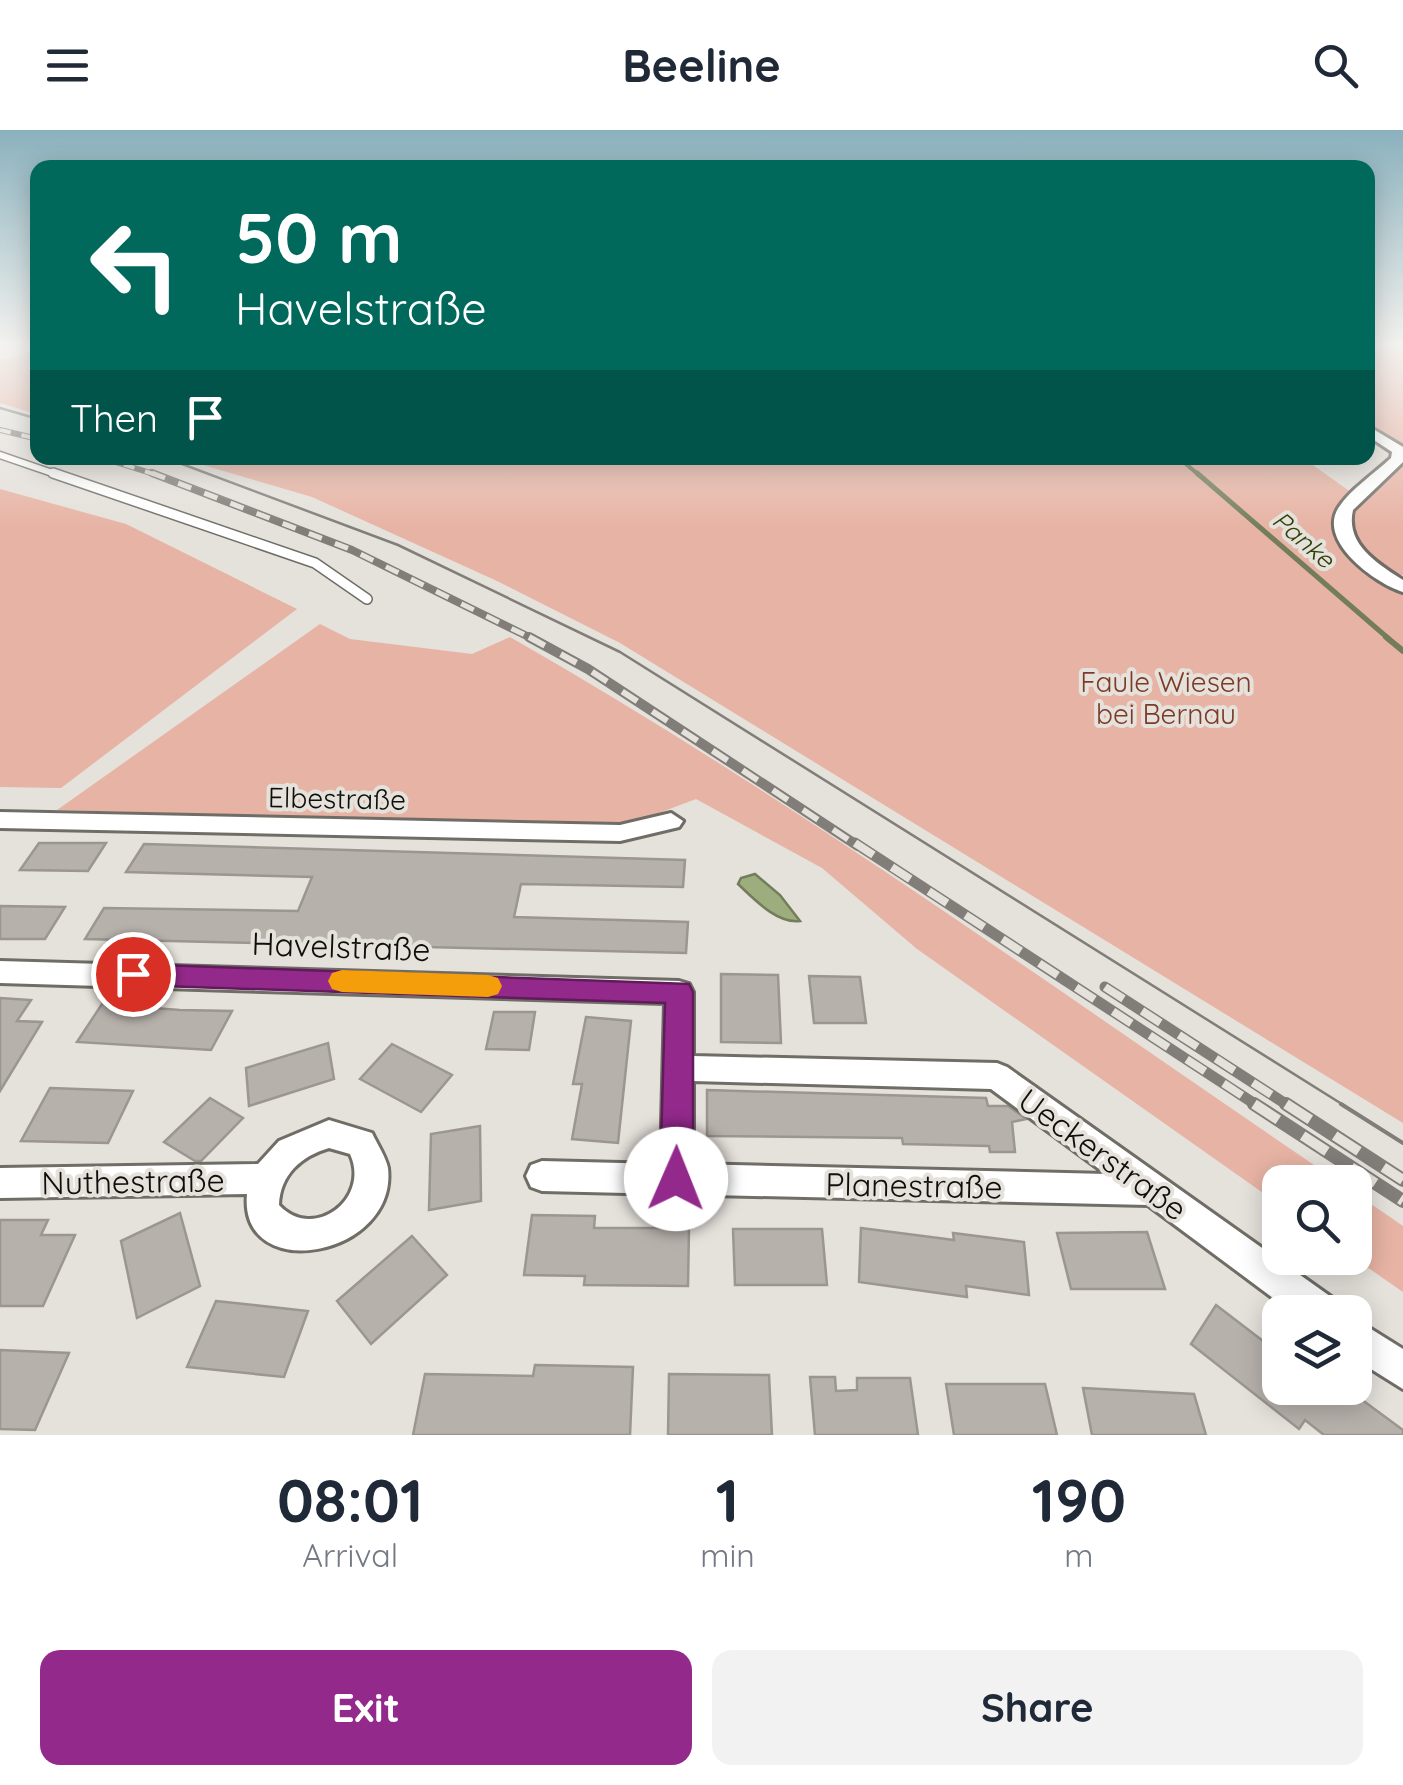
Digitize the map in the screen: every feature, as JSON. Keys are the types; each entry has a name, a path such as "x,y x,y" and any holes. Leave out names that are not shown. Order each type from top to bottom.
{"street":[{"path":"1375,435 1400,451 1394,466 1341,517 1358,554 1402,585"},
{"name":"Elbestraße","path":"0,820 620,832 671,821"},
{"name":"Havelstraße","path":"0,972 679,992 679,1068"},
{"path":"676,1179 679,1068"},
{"name":"Ueckerstraße","path":"679,1068 998,1076 1297,1295"},
{"name":"Planestraße","path":"542,1176 1151,1190"},
{"name":"Nuthestraße","path":"0,1184 266,1179"},
{"path":"1372,1349 1403,1371"}],"lane":[{"path":"1,456 315,563 367,598"}],"green space":[{"path":"1375,406 1403,406 1403,452 1375,432"},
{"name":"Faule Wiesen bei Bernau","path":"1403,464 1403,575 1394,577 1403,592 1403,1123 620,643 497,581 312,497 203,465 1313,465 1362,500"},
{"path":"0,489 126,524 297,609 61,788 0,787"},
{"path":"320,624 350,639 472,654 510,637 826,833 1314,1165 1262,1165 1262,1192 917,949 822,868 696,799 627,825 57,810"},
{"path":"1372,1205 1403,1226 1403,1292 1372,1270"}],"shaded area":[{"path":"755,874 780,895 800,921 774,915 738,884 741,878"}],"building":[{"path":"39,843 106,843 88,871 20,870"},
{"path":"144,844 685,860 683,887 521,884 514,917 688,922 686,953 85,939 104,908 298,911 312,877 126,872"},
{"path":"0,906 65,907 45,939 0,939"},
{"path":"721,974 778,975 781,1043 721,1042"},
{"path":"809,976 860,977 866,1023 814,1023"},
{"path":"0,998 31,1000 17,1021 42,1022 0,1091"},
{"path":"102,1004 232,1011 211,1050 77,1042"},
{"path":"494,1012 535,1012 529,1050 486,1049"},
{"path":"586,1017 631,1021 618,1143 572,1139 582,1084 573,1084"},
{"path":"328,1043 334,1079 249,1106 246,1068"},
{"path":"392,1044 452,1075 421,1112 360,1079"},
{"path":"50,1088 133,1091 108,1143 21,1141"},
{"path":"707,1090 986,1098 988,1106 1008,1106 1026,1119 1012,1122 1015,1152 990,1152 989,1146 903,1144 902,1138 707,1136"},
{"path":"210,1098 243,1118 201,1161 195,1161 164,1142"},
{"path":"480,1126 481,1201 429,1210 431,1134"},
{"path":"180,1213 200,1286 137,1318 121,1241"},
{"path":"532,1215 595,1216 594,1228 689,1228 688,1286 584,1285 585,1276 524,1275"},
{"path":"0,1220 48,1220 41,1235 75,1235 43,1306 0,1306"},
{"path":"861,1228 954,1240 953,1233 1024,1242 1029,1295 966,1286 967,1297 859,1282"},
{"path":"733,1229 822,1229 827,1285 735,1285"},
{"path":"1147,1232 1165,1289 1071,1289 1057,1233"},
{"path":"412,1236 447,1275 371,1344 337,1301"},
{"path":"216,1301 308,1311 284,1377 187,1367"},
{"path":"1216,1305 1262,1340 1262,1400 1191,1344"},
{"path":"0,1350 69,1353 35,1430 0,1429"},
{"path":"535,1365 633,1367 630,1435 413,1435 425,1374 533,1376"},
{"path":"669,1374 769,1375 772,1435 668,1435"},
{"path":"810,1377 835,1377 836,1391 857,1390 857,1378 910,1378 918,1435 815,1435"},
{"path":"946,1384 1045,1384 1057,1435 954,1435"},
{"path":"1083,1388 1194,1394 1206,1435 1092,1435"},
{"path":"1269,1405 1369,1405 1403,1430 1403,1435 1324,1435 1305,1420 1299,1429"}],"waterway":[{"name":"Panke","path":"1187,465 1200,476"},
{"name":"Panke","path":"1197,473 1389,639"},
{"name":"Panke","path":"1386,637 1403,651"}],"tram line":[{"path":"0,408 30,417"},
{"path":"185,465 398,545 620,652 1345,1106"},
{"path":"1341,1104 1403,1143"}],"railway":[{"path":"0,430 30,437"},
{"path":"125,465 159,476"},
{"path":"152,473 159,476"},
{"path":"159,476 352,550 530,637"},
{"path":"530,637 588,669 858,846"},
{"path":"855,843 1258,1106"},
{"path":"1105,987 1289,1106"},
{"path":"1254,1104 1403,1201"},
{"path":"1286,1104 1403,1180"}],"slow traffic":[{"path":"342,981 488,986"}],"route":[{"path":"133,974 679,992 676,1179"}]}
